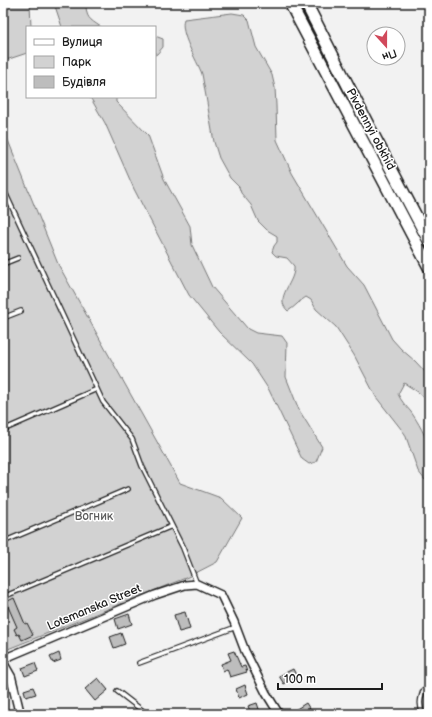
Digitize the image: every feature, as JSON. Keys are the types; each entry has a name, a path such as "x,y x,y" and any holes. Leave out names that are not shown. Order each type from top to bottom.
{"main road":[{"name":"Pivdennyi obkhid","path":"290,3 429,267"},
{"name":"Pivdennyi obkhid","path":"306,3 429,241"}],"street":[{"path":"197,584 221,595 245,651 266,693 279,714"},
{"name":"Lotsmanska Street","path":"3,659 155,595 185,585 197,584"},
{"path":"3,663 11,677 20,714"}],"lane":[{"path":"3,188 103,402 132,439 142,466 183,548 197,584"},
{"path":"3,264 18,258"},
{"path":"3,318 21,311"},
{"path":"3,430 97,389"},
{"path":"3,542 128,489"},
{"path":"3,597 172,526"},
{"path":"139,663 236,627"},
{"path":"423,714 420,708 420,699 423,691 429,690"},
{"path":"117,691 144,711 145,714"}],"green space":[{"path":"3,3 30,3 31,26 26,26 26,53 3,61"},
{"path":"54,3 86,3 89,18 100,26 62,26"},
{"path":"232,13 244,15 249,20 256,47 272,75 275,88 277,140 292,173 347,266 364,285 392,339 429,376 429,402 418,392 404,383 398,394 416,420 428,443 430,456 429,480 425,480 418,471 405,434 376,397 354,355 336,327 316,309 311,300 306,297 288,311 284,306 284,295 292,278 294,266 287,258 276,256 272,252 277,242 277,236 267,230 258,221 251,205 241,193 239,187 230,178 219,158 214,142 202,74 186,39 183,25 184,19"},
{"path":"156,36 163,39 163,47 157,54"},
{"path":"91,98 116,98 116,102 148,135 164,179 190,226 192,245 212,287 248,329 256,333 282,336 287,343 286,377 299,410 322,447 316,462 309,464 302,459 269,390 252,364 219,332 189,295 134,189 105,123"},
{"name":"Вогник","path":"3,128 58,264 180,483 221,498 242,518 217,562 188,577 3,651"}],"building":[{"path":"14,598 25,624 27,623 33,635 22,640 14,629 17,627 6,602"},
{"path":"185,612 190,629 179,632 174,615"},
{"path":"129,614 132,624 118,629 115,619"},
{"path":"121,633 125,644 114,648 110,637"},
{"path":"234,651 241,667 245,666 247,672 230,677 227,669 223,671 221,664 231,660 228,653"},
{"path":"59,653 61,660 53,663 50,657"},
{"path":"35,663 38,671 25,676 22,668"},
{"path":"293,669 297,677 284,684 279,676"},
{"path":"98,678 108,690 95,701 85,689"},
{"path":"245,685 248,694 239,698 236,689"},
{"path":"33,687 36,694 26,697 24,690"},
{"path":"257,703 260,712 251,714 248,706"},
{"path":"306,703 313,714 297,714 295,710"}]}
